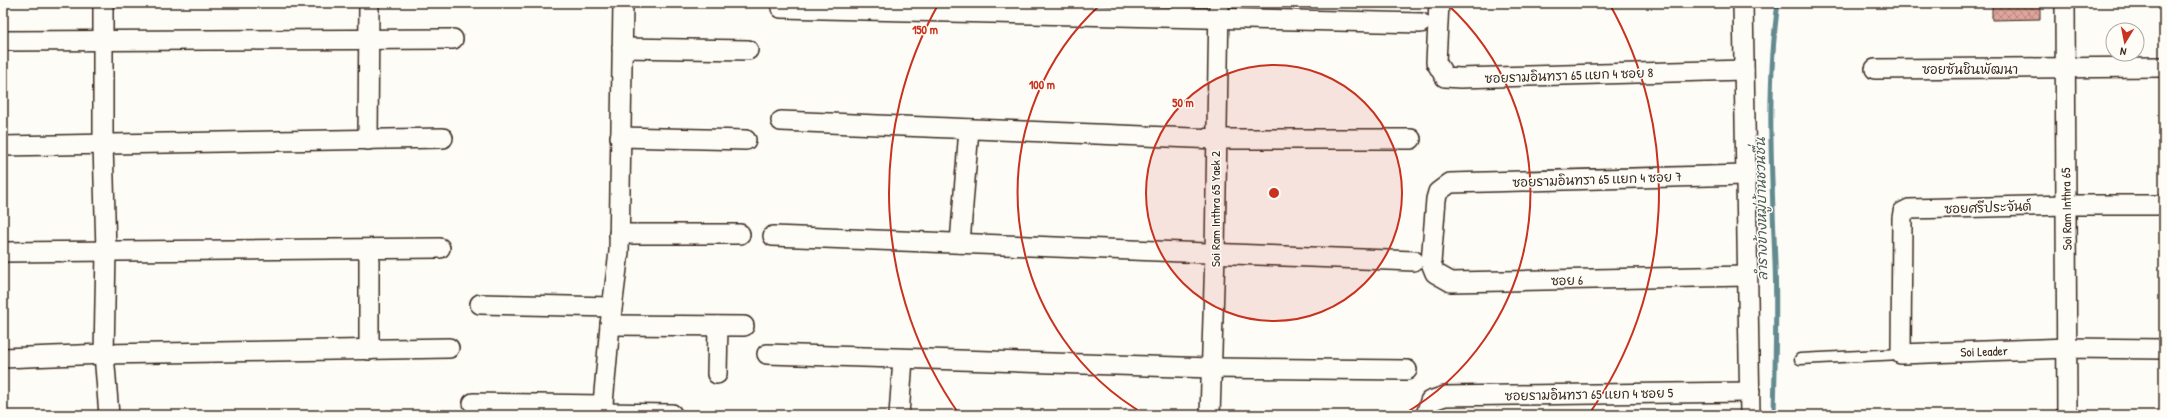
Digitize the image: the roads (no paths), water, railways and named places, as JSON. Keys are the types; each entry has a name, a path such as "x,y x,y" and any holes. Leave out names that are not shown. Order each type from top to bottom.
{"street":[{"path":"103,3 103,144 106,251 104,354 109,415"},
{"path":"368,140 369,3"},
{"path":"603,411 619,234 623,3"},
{"path":"781,8 1219,10 1429,25 1439,3"},
{"path":"1743,3 1750,415"},
{"name":"Soi Ram Inthra 65","path":"2066,3 2067,415"},
{"name":"Soi Ram Inthra 65 Yaek 2","path":"1210,415 1215,253 1219,10"},
{"name":"ซอยรามอินทรา 65 แยก 4 ซอย 8","path":"1429,25 1436,62 1446,77 1460,78 1744,70"},
{"path":"3,41 104,39 453,39"},
{"path":"622,48 748,50"},
{"name":"ซอยซันชินพัฒนา","path":"1875,69 2164,68"},
{"path":"781,120 1216,139 1411,139"},
{"path":"960,243 968,128"},
{"path":"620,137 746,140"},
{"path":"3,146 443,138"},
{"name":"ซอยรามอินทรา 65 แยก 4 ซอย 7","path":"1450,183 1745,175"},
{"name":"ซอย 6","path":"1450,183 1438,192 1431,263 1435,273 1451,282 1747,276"},
{"name":"ซอยศรีประจันต์","path":"1901,354 1903,212 1909,209 2066,204 2164,205"},
{"path":"619,234 740,234"},
{"path":"772,236 1414,261"},
{"path":"3,252 440,248"},
{"path":"368,350 369,249"},
{"path":"480,304 718,326 744,326"},
{"path":"717,374 718,326"},
{"path":"3,358 104,354 449,348"},
{"name":"Soi Leader","path":"1901,354 2067,348 2164,349"},
{"path":"768,354 1212,368 1407,370"},
{"path":"899,415 903,359"},
{"name":"ซอยรามอินทรา 65 แยก 4 ซอย 5","path":"1428,408 1445,396 1750,392"},
{"path":"472,403 672,414"}],"lane":[{"path":"1800,359 1901,354"}],"waterway":[{"name":"ลำรางข้างหมู่บ้านชวนชื่น","path":"1774,415 1776,301 1771,166 1771,100 1774,35 1778,3"}]}
